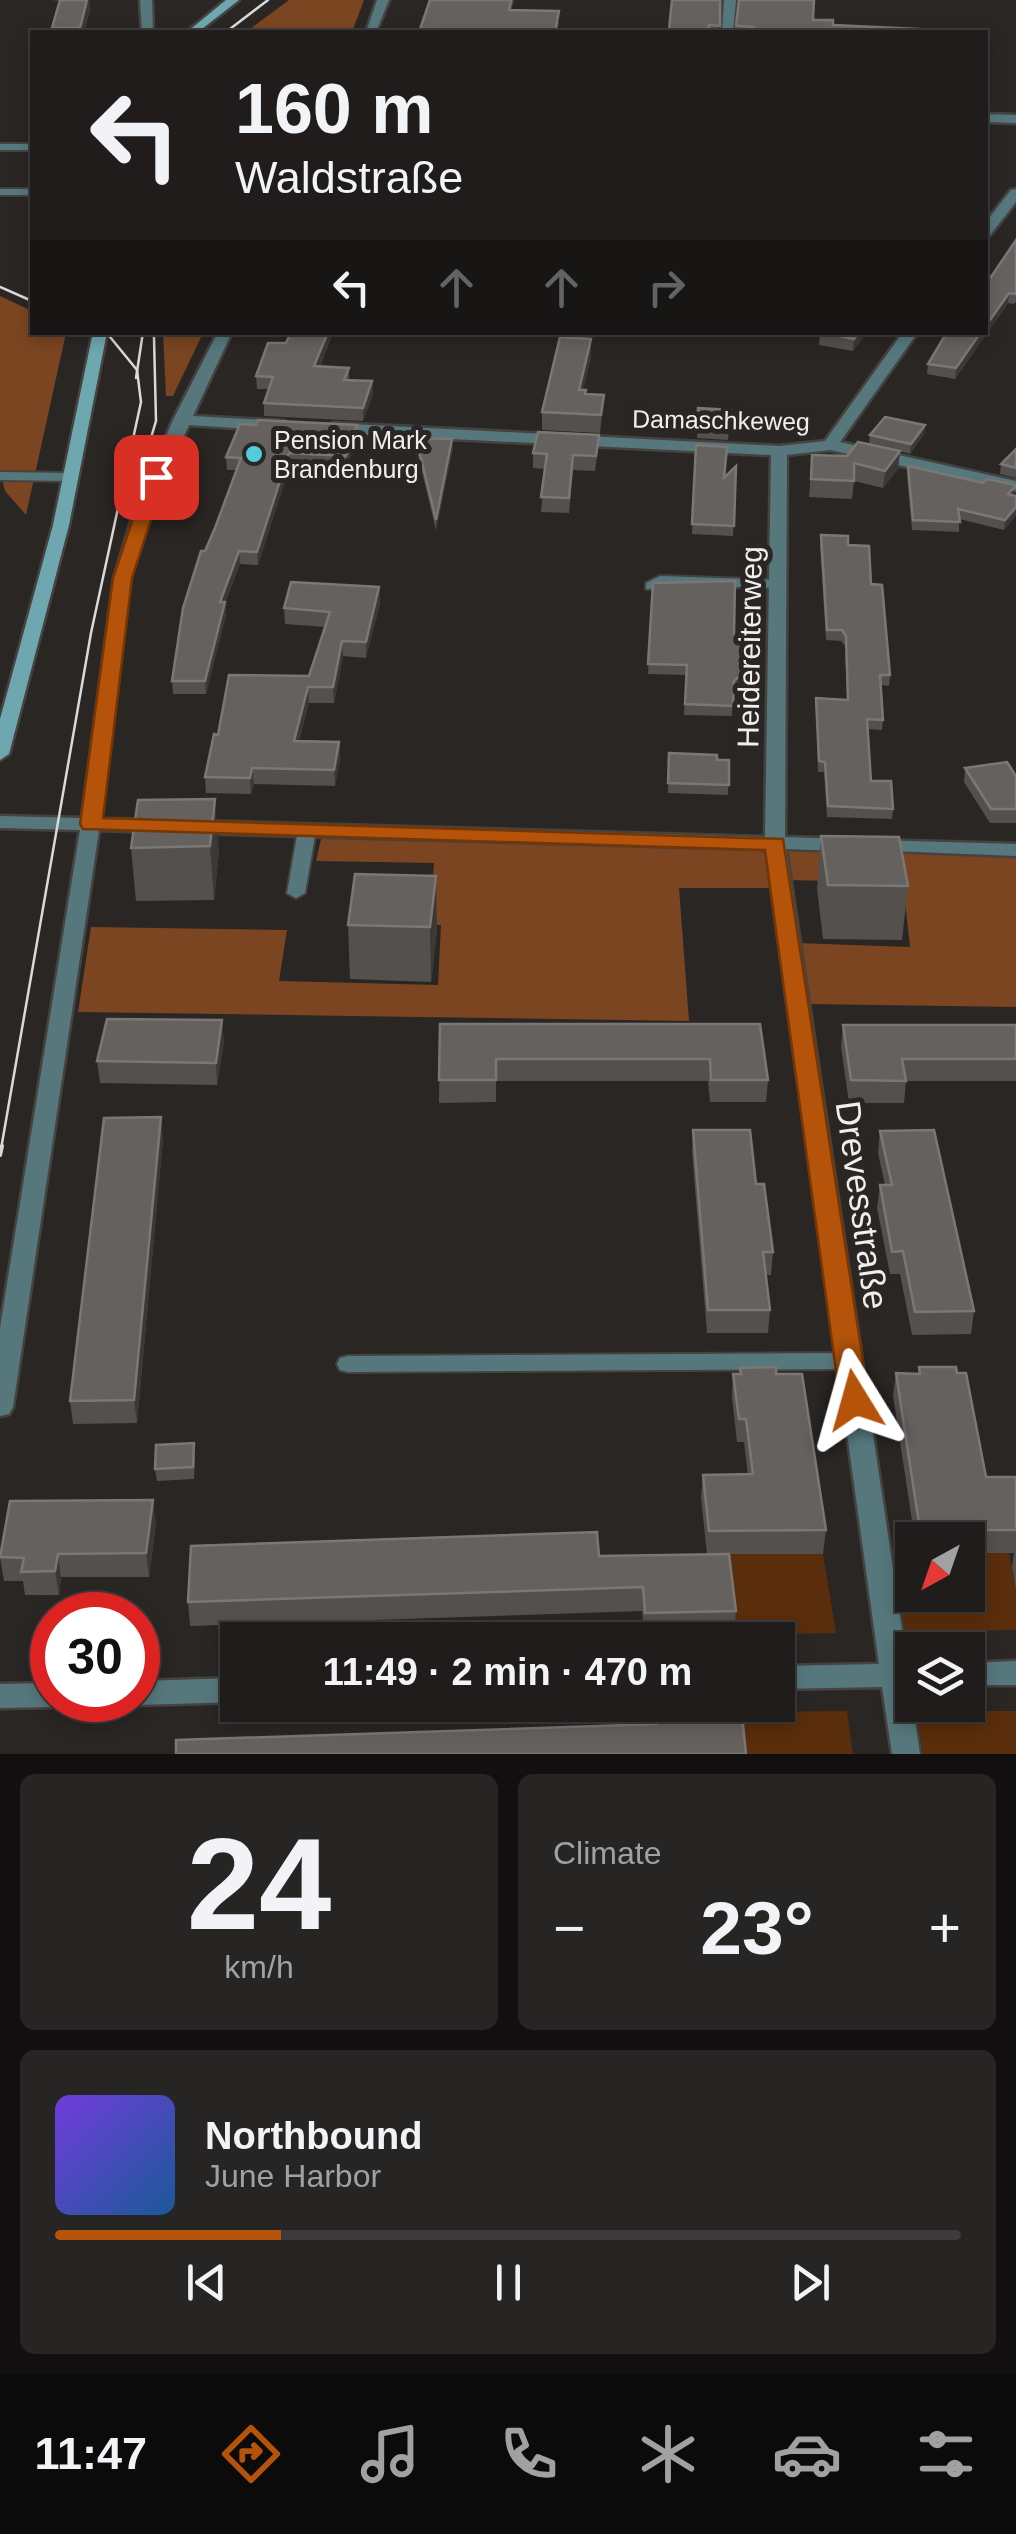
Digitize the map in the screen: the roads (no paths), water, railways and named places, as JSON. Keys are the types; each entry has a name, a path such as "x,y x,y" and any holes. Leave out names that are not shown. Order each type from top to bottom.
{"main road":[{"path":"195,30 233,0"},
{"path":"0,754 70,476 99,335"}],"street":[{"path":"146,0 148,30"},
{"path":"372,30 383,0"},
{"path":"728,30 730,0"},
{"path":"988,118 1016,118"},
{"path":"988,228 1016,192"},
{"path":"0,1407 91,824 122,578 144,505 224,335"},
{"path":"830,445 909,335"},
{"path":"181,420 296,426"},
{"name":"Damaschkeweg","path":"315,428 779,451 830,445 1016,486"},
{"name":"Heidereiterweg","path":"775,843 779,451"},
{"path":"0,822 1016,850"},
{"name":"Drevesstraße","path":"775,843 849,1361 896,1632"},
{"path":"985,1673 1016,1672"},
{"path":"795,1678 895,1675"},
{"path":"160,1692 220,1691"},
{"path":"0,1696 30,1695"},
{"name":"Drevesstraße","path":"905,1722 906,1754"}],"lane":[{"path":"0,147 30,147"},
{"path":"0,192 30,192"},
{"path":"0,476 70,476"},
{"path":"651,586 660,580 778,584"},
{"path":"296,893 307,830"},
{"path":"348,1364 849,1361"}],"tram line":[{"path":"229,30 268,0"},
{"path":"0,287 30,300"},
{"path":"108,335 137,371"},
{"path":"137,371 143,335"},
{"path":"133,498 156,421 154,337"},
{"path":"1,1149 91,633 141,402 137,371"},
{"path":"136,378 137,371"},
{"path":"0,1155 2,1146"}],"place":[{"name":"Pension Mark Brandenburg","path":"254,454"}]}
